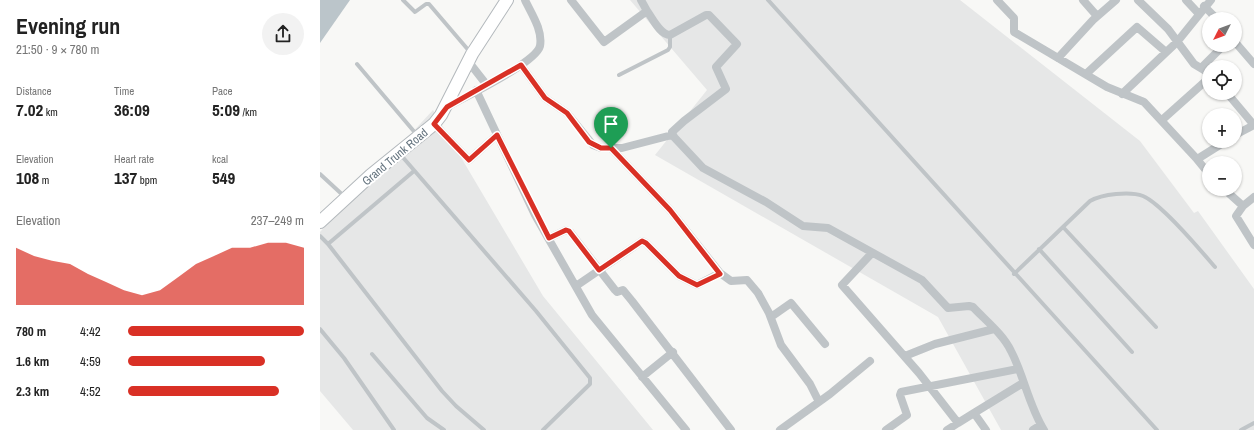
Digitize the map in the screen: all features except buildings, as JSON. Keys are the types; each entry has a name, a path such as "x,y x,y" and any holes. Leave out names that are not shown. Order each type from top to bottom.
{"main road":[{"name":"Grand Trunk Road","path":"320,222 346,198 434,124 447,107 470,57 507,0"}],"street":[{"path":"447,107 521,65 536,53 540,46 539,32 525,0"},
{"path":"571,0 604,42 647,11"},
{"path":"640,0 662,32 666,35 670,35 706,15 714,19 738,45 716,67 726,88 725,90 673,130 672,135"},
{"path":"997,0 1014,18 1014,32 1122,94 1144,102 1202,165"},
{"path":"1083,0 1097,16"},
{"path":"1058,58 1097,16 1116,0"},
{"path":"1138,0 1168,29 1194,64 1201,68 1217,52"},
{"path":"1186,0 1199,14"},
{"path":"1122,94 1177,42 1204,6 1211,0"},
{"path":"1204,6 1210,12"},
{"path":"1086,74 1137,27 1166,52"},
{"path":"1242,50 1254,64"},
{"path":"470,57 486,84"},
{"path":"521,65 545,98 567,113 589,142 601,148 622,148 672,135"},
{"path":"1162,120 1202,84"},
{"path":"476,90 549,238 598,323 686,430"},
{"path":"1233,100 1253,124 1242,131"},
{"path":"434,124 469,160 497,135"},
{"path":"672,135 703,168 766,202 803,226 828,228 922,280 949,309 972,306 994,329 1008,347 1042,427 1033,430"},
{"path":"611,148 670,210 720,274 731,281 747,280 758,293 771,317 781,345 810,384 819,402"},
{"path":"1196,158 1199,158 1215,148"},
{"path":"1232,196 1243,206"},
{"path":"1254,197 1243,206 1238,212 1236,218 1254,245"},
{"path":"549,238 566,230 569,231 616,291 624,291 673,352 731,430"},
{"path":"576,286 642,241 646,243 679,276 697,285 720,274"},
{"path":"872,253 842,284 905,356 958,423"},
{"path":"771,317 791,303 825,344"},
{"path":"905,356 935,344 994,329"},
{"path":"642,377 673,352"},
{"path":"780,430 791,427 819,402 870,361"},
{"path":"886,430 907,415 900,395 901,392 930,388 1018,369"},
{"path":"947,430 1023,384"},
{"path":"974,413 986,430"}],"lane":[{"path":"403,0 414,12 426,4 429,4 470,57"},
{"path":"768,0 1014,274 1157,430"},
{"path":"619,76 668,50 670,47 670,35"},
{"path":"357,64 418,137"},
{"path":"399,153 531,305 590,378 590,384 543,430"},
{"path":"328,244 414,170"},
{"path":"320,174 346,198"},
{"path":"1014,274 1090,201 1103,195 1145,197 1166,215 1216,268"},
{"path":"1063,227 1156,327"},
{"path":"320,236 328,244 434,382 456,406 484,430"},
{"path":"1039,249 1132,352"},
{"path":"320,329 344,358 394,430"},
{"path":"372,354 427,418 444,430"},
{"path":"1241,430 1254,423"}],"shaded area":[{"path":"320,0 350,0 320,43"},
{"path":"630,0 960,0 1140,141 1194,213 1198,211 1254,289 1254,430 1001,430 938,317 655,155 707,90"},
{"path":"433,110 543,296 653,430 353,430 320,391 320,232"}],"route":[{"path":"521,65 545,98 567,113 593,146 611,148 670,210 720,274 697,285 679,276 646,243 642,241 599,270 569,231 566,230 549,238 535,215 497,135 469,160 434,124 447,107 521,65"}]}
